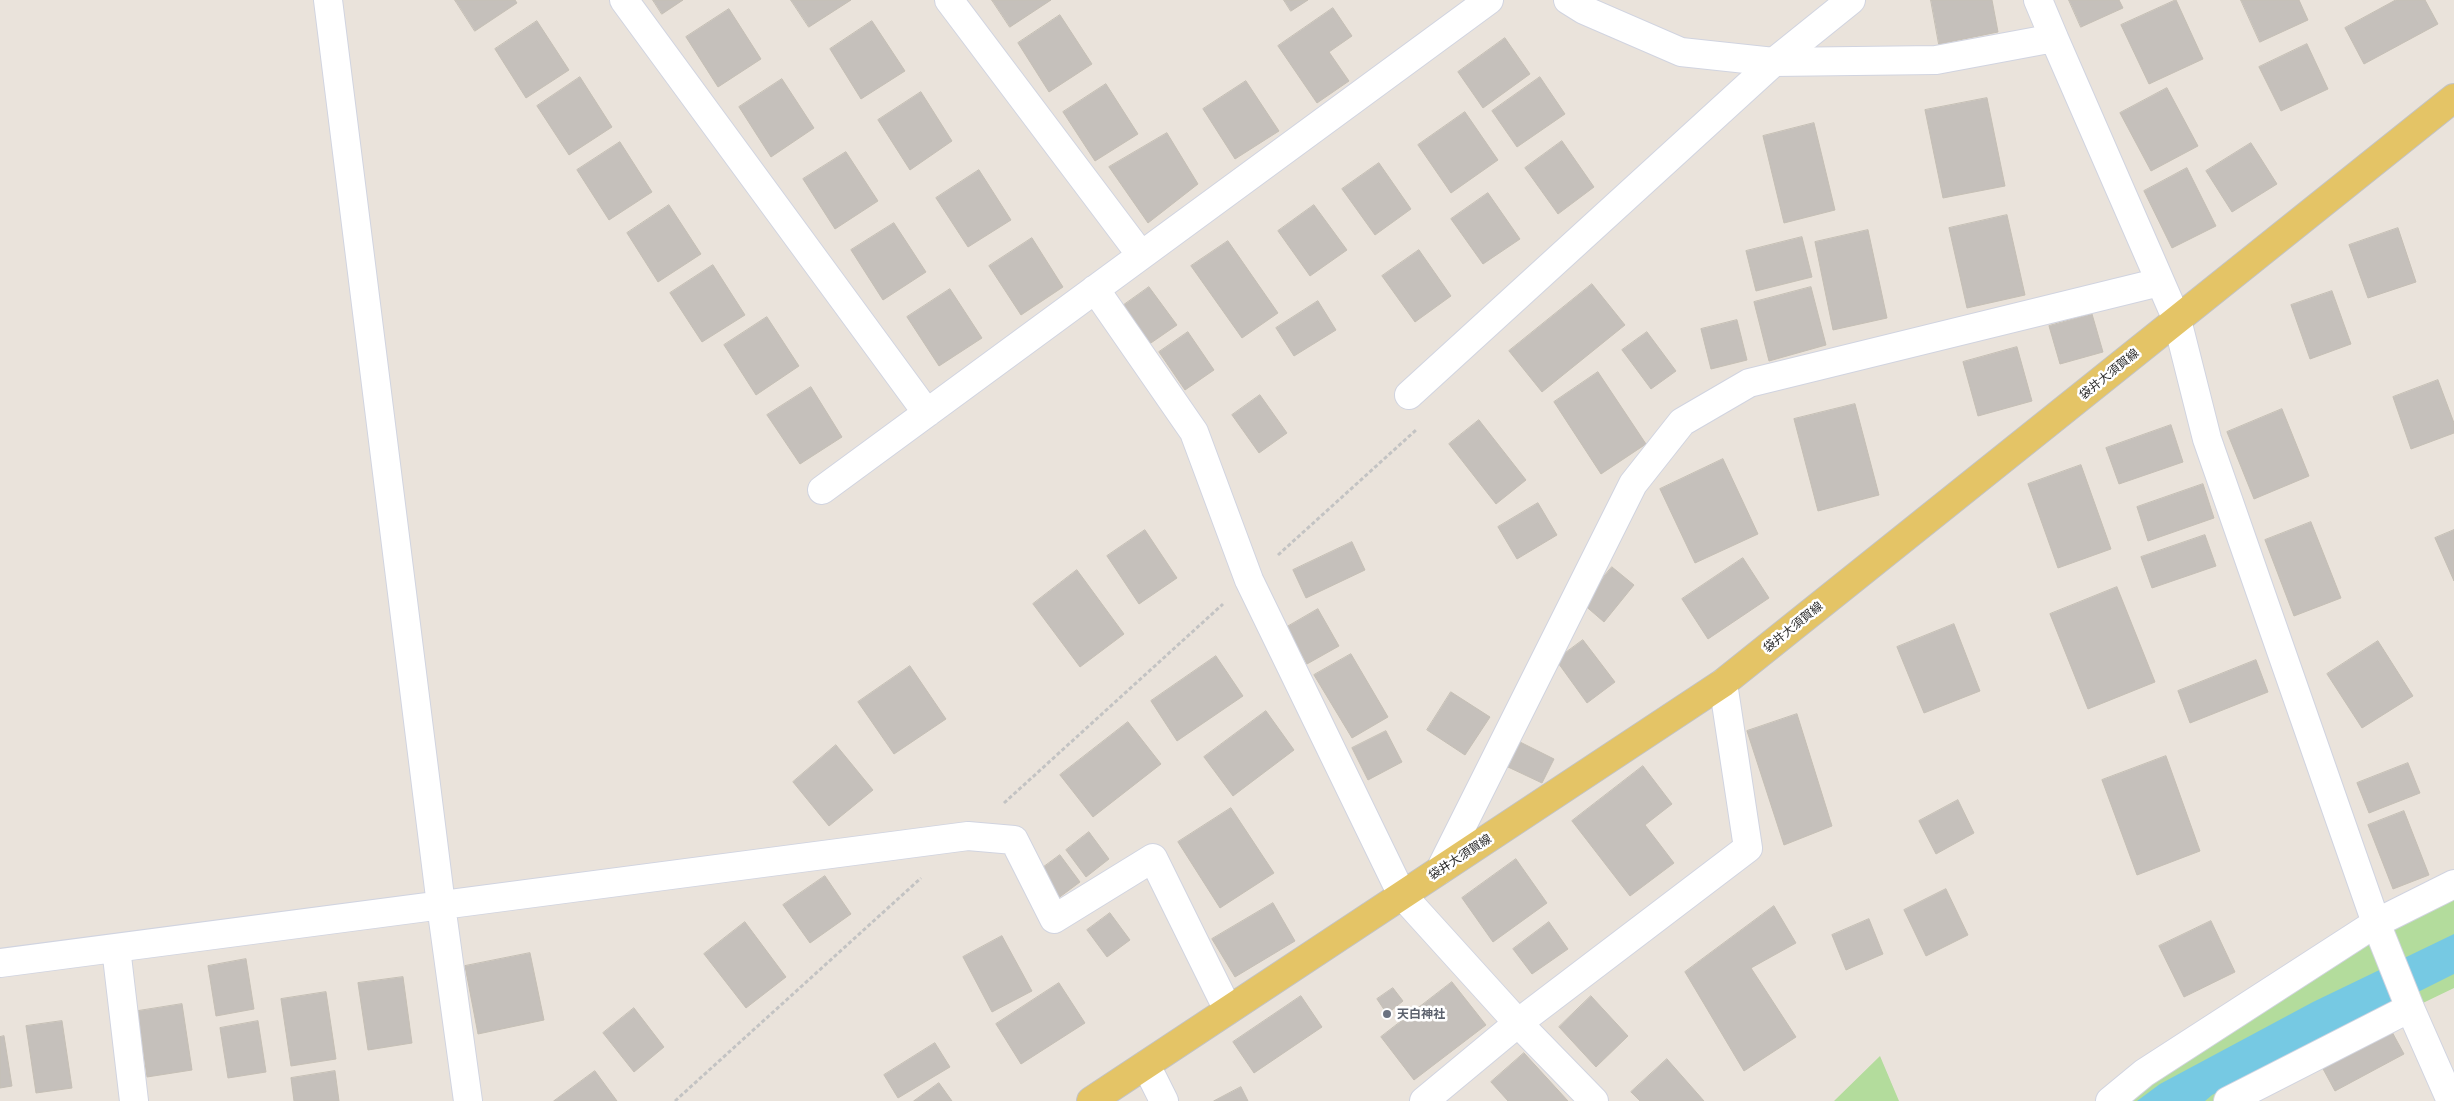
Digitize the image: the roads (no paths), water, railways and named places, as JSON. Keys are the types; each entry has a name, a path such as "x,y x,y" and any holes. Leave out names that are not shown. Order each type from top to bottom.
{"main road":[{"name":"袋井大須賀線","path":"1091,1101 1723,683 2454,98"}],"street":[{"path":"328,0 441,905 468,1101"},
{"path":"624,0 927,413"},
{"path":"949,0 1141,255"},
{"path":"822,490 1489,0"},
{"path":"1568,0 1584,10 1681,52 1774,62 1936,60 2054,38"},
{"path":"1409,395 1774,62 1851,0"},
{"path":"2038,0 2177,320 2207,439 2376,923 2410,1008 2452,1101"},
{"path":"1440,870 1633,484 1682,422 1748,382 2160,282"},
{"path":"1095,289 1194,432 1249,580 1402,895 1518,1023 1594,1101"},
{"path":"1424,1101 1518,1023 1748,848 1723,683"},
{"path":"0,963 968,836 1014,840 1054,919 1153,858 1228,1010"},
{"path":"2110,1101 2144,1073 2376,923 2454,884"},
{"path":"116,948 134,1101"},
{"path":"2228,1101 2410,1008"},
{"path":"1146,1065 1164,1101"}],"water":[{"path":"2454,934 2454,974 2212,1095 2205,1101 2137,1101 2160,1084 2313,1002"}],"place":[{"name":"天白神社","path":"1387,1014"}]}
